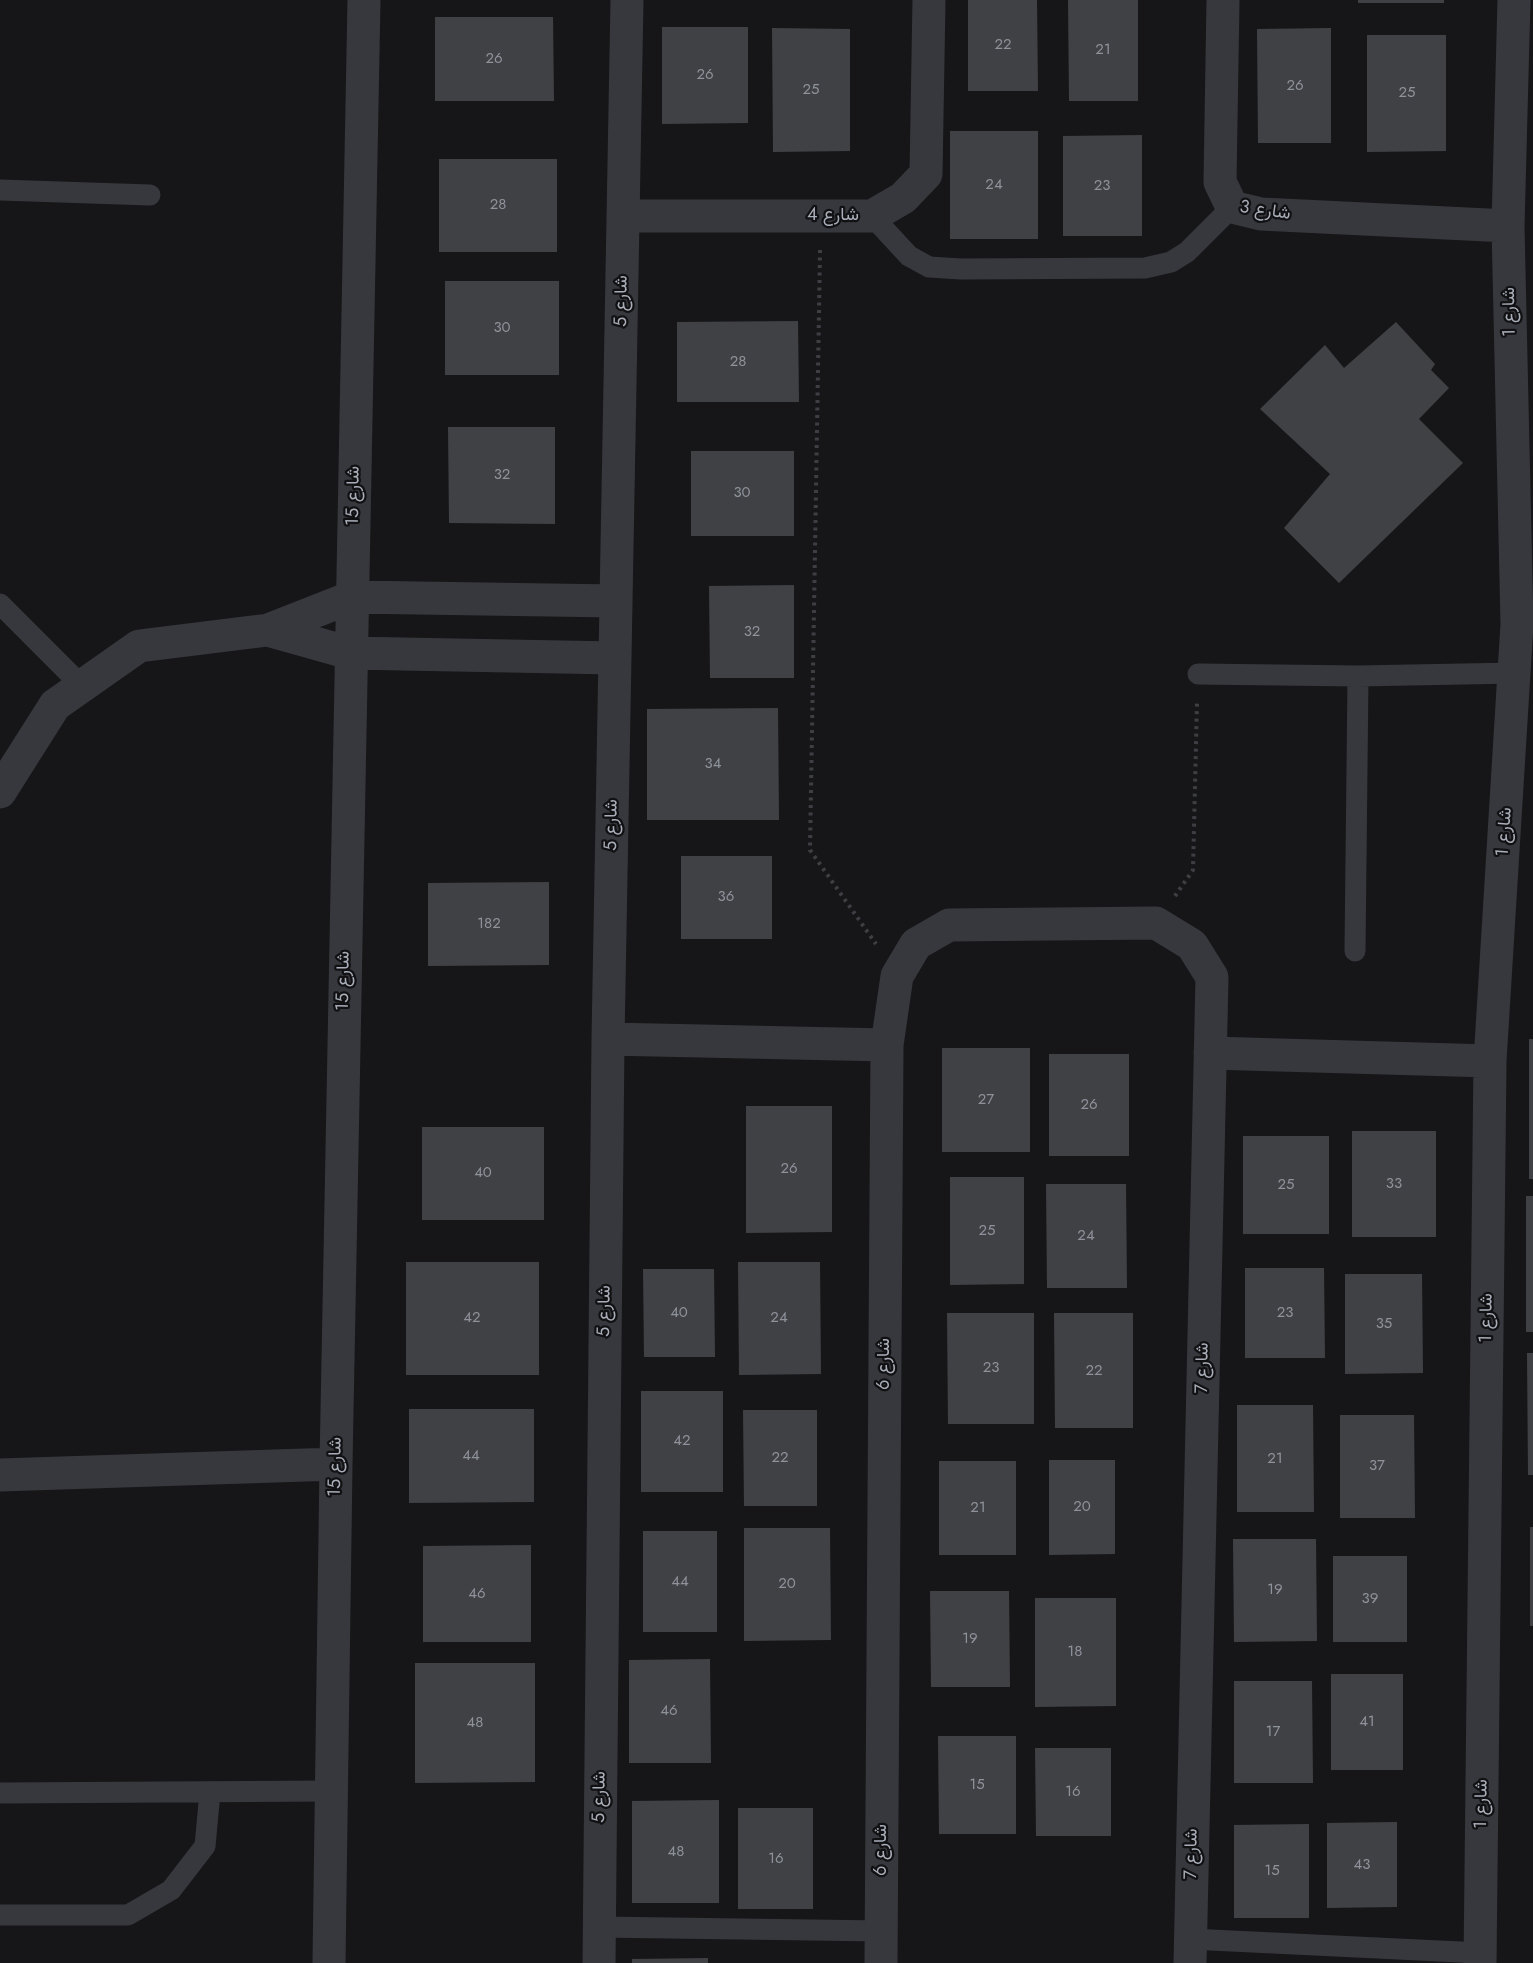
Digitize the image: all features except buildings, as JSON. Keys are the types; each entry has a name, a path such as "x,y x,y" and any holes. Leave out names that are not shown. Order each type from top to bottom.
{"street":[{"name":"شارع 15","path":"330,1963 350,653 364,0"},
{"name":"شارع 5","path":"599,1963 608,1039 627,0"},
{"name":"شارع 4","path":"623,216 872,216 903,198 926,174 929,0"},
{"name":"شارع 3","path":"1223,0 1220,182 1232,207 1261,214 1508,226"},
{"name":"شارع 1","path":"1481,1958 1490,1061 1525,674 1525,624 1508,226 1514,0"},
{"path":"1,788 56,705 139,646 268,630 352,597 616,602"},
{"path":"268,630 350,653 615,658"},
{"path":"897,976 916,944 949,926 1156,923"},
{"name":"شارع 7","path":"1156,923 1192,945 1212,976 1190,1951"},
{"name":"شارع 6","path":"882,1947 887,1045 897,976"},
{"path":"608,1039 887,1045"},
{"path":"1210,1053 1490,1061"},
{"path":"0,1474 336,1464"}],"lane":[{"path":"0,190 150,195"},
{"path":"872,216 909,256 929,267 961,269 1145,268 1171,262 1187,252 1232,207"},
{"path":"0,604 82,686"},
{"path":"1198,674 1358,676 1525,674"},
{"path":"1355,951 1358,676"},
{"path":"0,1915 128,1914 171,1890 205,1846 210,1791"},
{"path":"0,1793 331,1791"},
{"path":"599,1928 882,1947"},
{"path":"1190,1951 1481,1958"}],"path":[{"path":"820,216 810,850 897,976"},
{"path":"1156,923 1193,870 1198,674"}]}
